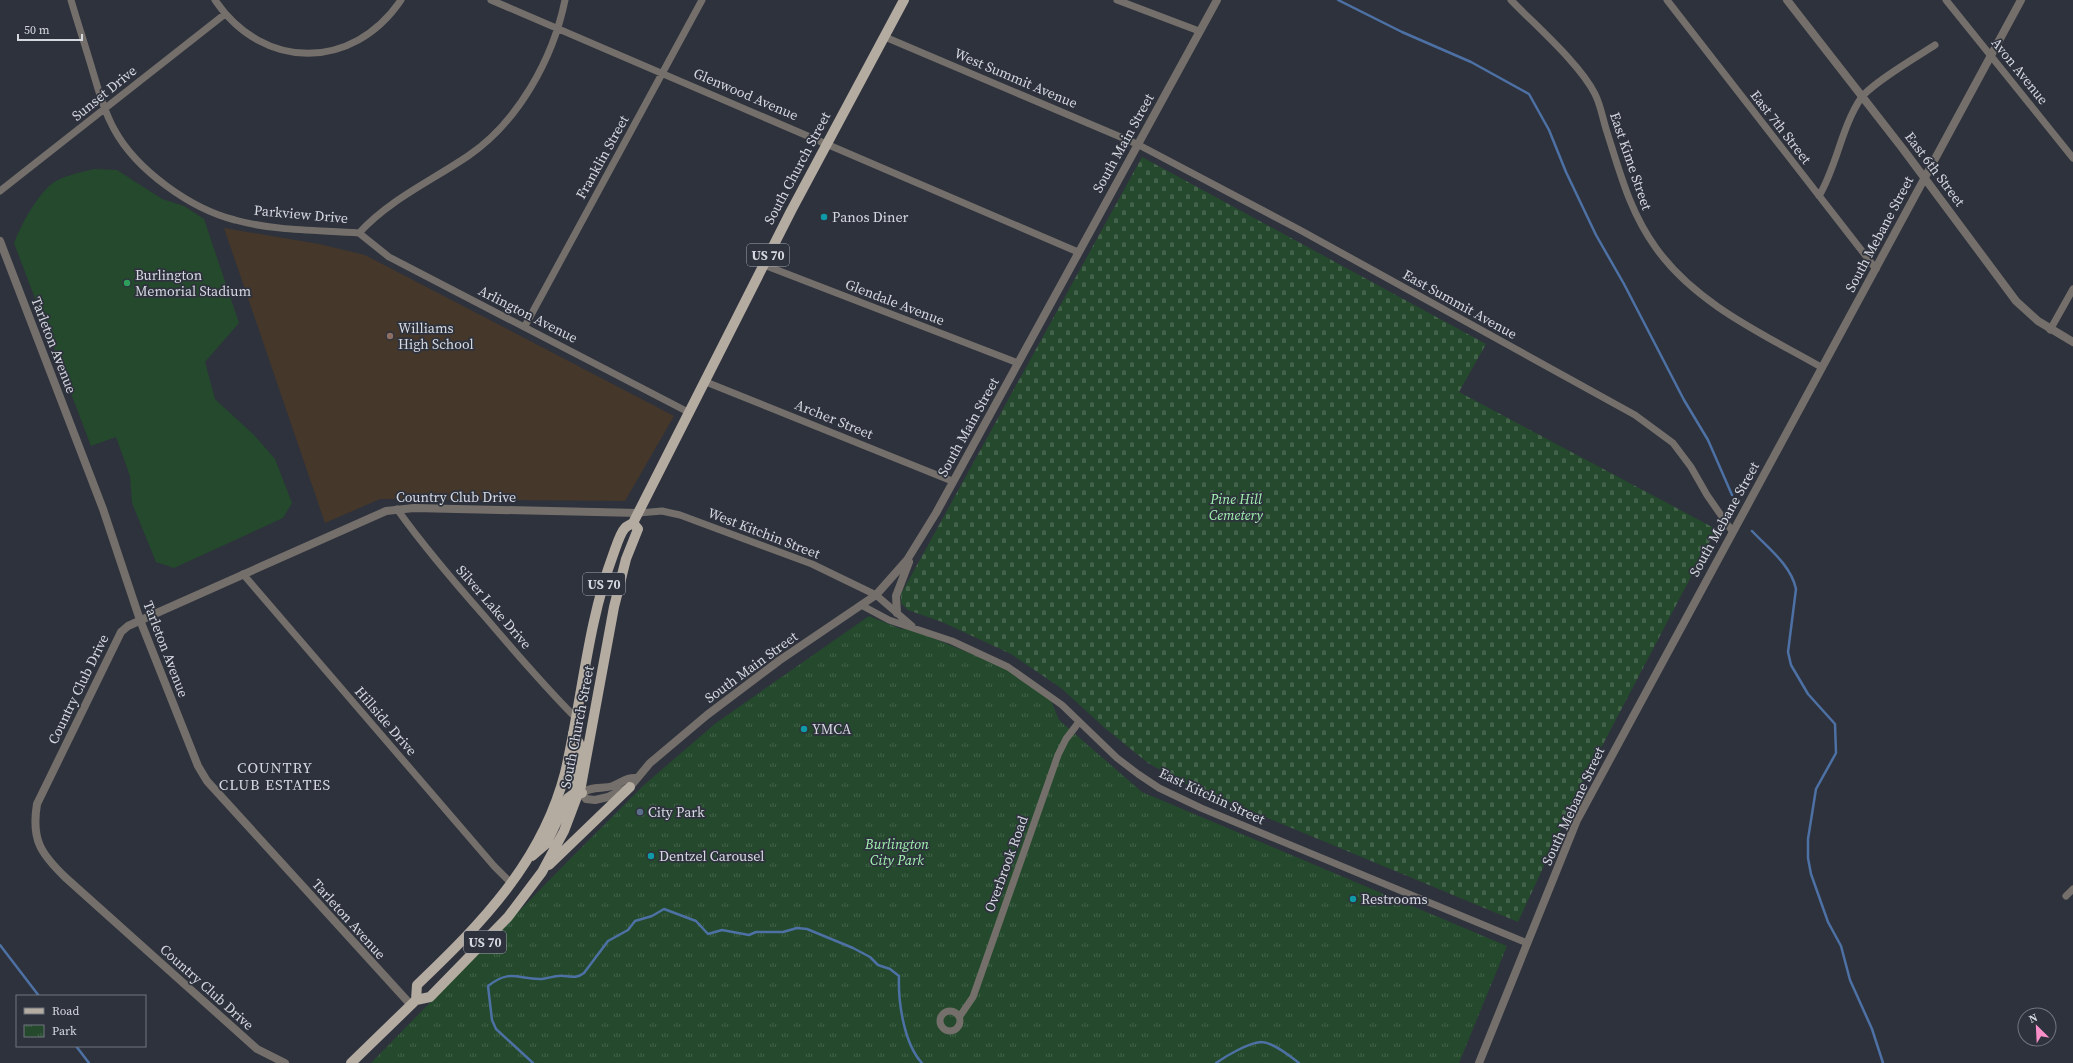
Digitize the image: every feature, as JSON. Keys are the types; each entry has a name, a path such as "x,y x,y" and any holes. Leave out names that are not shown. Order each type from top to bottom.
{"main road":[{"name":"South Church Street","path":"413,1002 417,985 456,947 512,884 529,858 550,816 564,774 600,595 614,554 625,528 633,523 706,382 826,142 904,0"},
{"name":"South Church Street","path":"352,1063 413,1002 430,996 486,941 508,917 542,872 564,830 579,792 614,607 626,559 638,529 633,523"},
{"path":"529,858 546,844 568,798 579,792 572,782 579,743 573,734"},
{"path":"542,872 630,787"}],"street":[{"name":"Parkview Drive","path":"71,0 104,109 114,131 146,171 168,187 210,211 234,220 269,227 359,232 371,220 392,204 486,143 533,85 544,65 558,29 565,0"},
{"path":"215,0 225,14 239,29 256,40 275,48 295,53 315,53 336,50 367,36 380,25 401,0"},
{"name":"Glenwood Avenue","path":"491,0 826,142 1078,252"},
{"name":"Franklin Street","path":"525,326 702,0"},
{"path":"1117,0 1199,31"},
{"name":"South Main Street","path":"579,792 586,799 596,800 619,794 630,787 650,763 707,715 780,660 876,595 913,552 1216,0"},
{"name":"East Kime Street","path":"1511,0 1568,58 1596,94 1629,202 1639,224 1656,249 1676,272 1706,298 1740,322 1821,367"},
{"name":"East 7th Street","path":"1667,0 1876,269"},
{"name":"East 6th Street","path":"1786,0 1925,178 2016,301 2050,330 2073,342"},
{"name":"Avon Avenue","path":"1946,0 2073,158"},
{"name":"South Mebane Street","path":"1479,1063 1577,820 2020,0"},
{"name":"Sunset Drive","path":"0,191 225,14"},
{"name":"West Summit Avenue","path":"885,37 1137,144"},
{"path":"1819,196 1827,182 1852,115 1862,97 1871,88 1935,45"},
{"name":"East Summit Avenue","path":"1137,144 1306,234 1635,415 1673,443 1691,467 1732,531"},
{"name":"Arlington Avenue","path":"359,232 389,257 525,326 690,413"},
{"name":"Tarleton Avenue","path":"0,241 103,509 140,620 189,746 207,781 413,1002"},
{"name":"Glendale Avenue","path":"764,265 1018,363"},
{"path":"2050,330 2073,289"},
{"name":"Archer Street","path":"706,382 952,481"},
{"name":"Country Club Drive","path":"285,1063 256,1049 48,860 38,843 34,821 37,804 121,632 140,620 378,513 397,509 414,508 638,513"},
{"name":"Silver Lake Drive","path":"397,509 415,535 460,589 553,695 576,718"},
{"name":"West Kitchin Street","path":"638,513 662,511 680,515 724,530 812,564 876,595"},
{"path":"897,613 896,596 913,552"},
{"name":"Hillside Drive","path":"243,574 494,866 512,884"},
{"name":"East Kitchin Street","path":"876,595 914,628"},
{"name":"East Kitchin Street","path":"861,605 889,620 952,641 1008,667 1048,693 1117,758 1159,788 1201,808 1527,943"},
{"name":"Overbrook Road","path":"960,1016 973,997 1058,755 1066,738 1079,722"},
{"path":"579,792 587,789 613,785 629,777 637,778"},
{"path":"2066,896 2073,889"}],"shaded area":[{"name":"Williams High School","path":"224,228 319,244 365,255 674,416 625,501 380,499 325,523"}],"green space":[{"name":"Pine Hill Cemetery","path":"1142,157 1486,344 1459,392 1714,528 1715,531 1580,788 1518,922 1188,785 1148,763 1106,729 1061,688 1011,654 942,622 908,610 901,603 901,594"},
{"name":"Burlington Memorial Stadium","path":"94,169 117,170 162,199 184,206 204,219 239,323 205,362 215,399 254,435 275,459 292,503 283,518 174,568 156,562 132,503 130,476 116,437 91,446 14,243 28,214 48,187 63,178"},
{"name":"Burlington City Park","path":"869,616 901,629 911,629 1008,669 1048,693 1059,720 1142,792 1507,946 1459,1063 371,1063 644,785 716,723"}],"waterway":[{"path":"1338,0 1402,32 1471,62 1529,94 1549,130 1566,172 1596,235 1624,284 1684,400 1708,440 1732,495"},
{"path":"1752,531 1778,557 1793,580 1796,589 1788,652 1791,665 1808,694 1835,724 1836,753 1816,789 1808,839 1808,858 1811,874 1828,922 1841,946 1850,980 1872,1029 1883,1063"},
{"path":"533,1063 496,1029 492,1020 488,986 503,977 509,976 534,979 558,976 579,976 584,973 608,941 628,930 635,921 652,916 664,909 696,921 708,934 722,930 749,935 756,932 783,932 797,928 807,929 853,948 870,957 878,965 890,969 899,976 903,1022 911,1045 922,1063"},
{"path":"0,945 38,995"},
{"path":"1216,1063 1244,1047 1261,1042 1271,1044 1299,1063"},
{"path":"77,1047 89,1063"}],"place":[{"name":"Panos Diner","path":"824,217"},
{"name":"Burlington Memorial Stadium","path":"127,283"},
{"name":"Williams High School","path":"390,336"},
{"name":"YMCA","path":"804,729"},
{"name":"City Park","path":"640,812"},
{"name":"Dentzel Carousel","path":"651,856"},
{"name":"Restrooms","path":"1353,899"}],"district":[{"name":"COUNTRY CLUB ESTATES","path":"275,776"}]}
